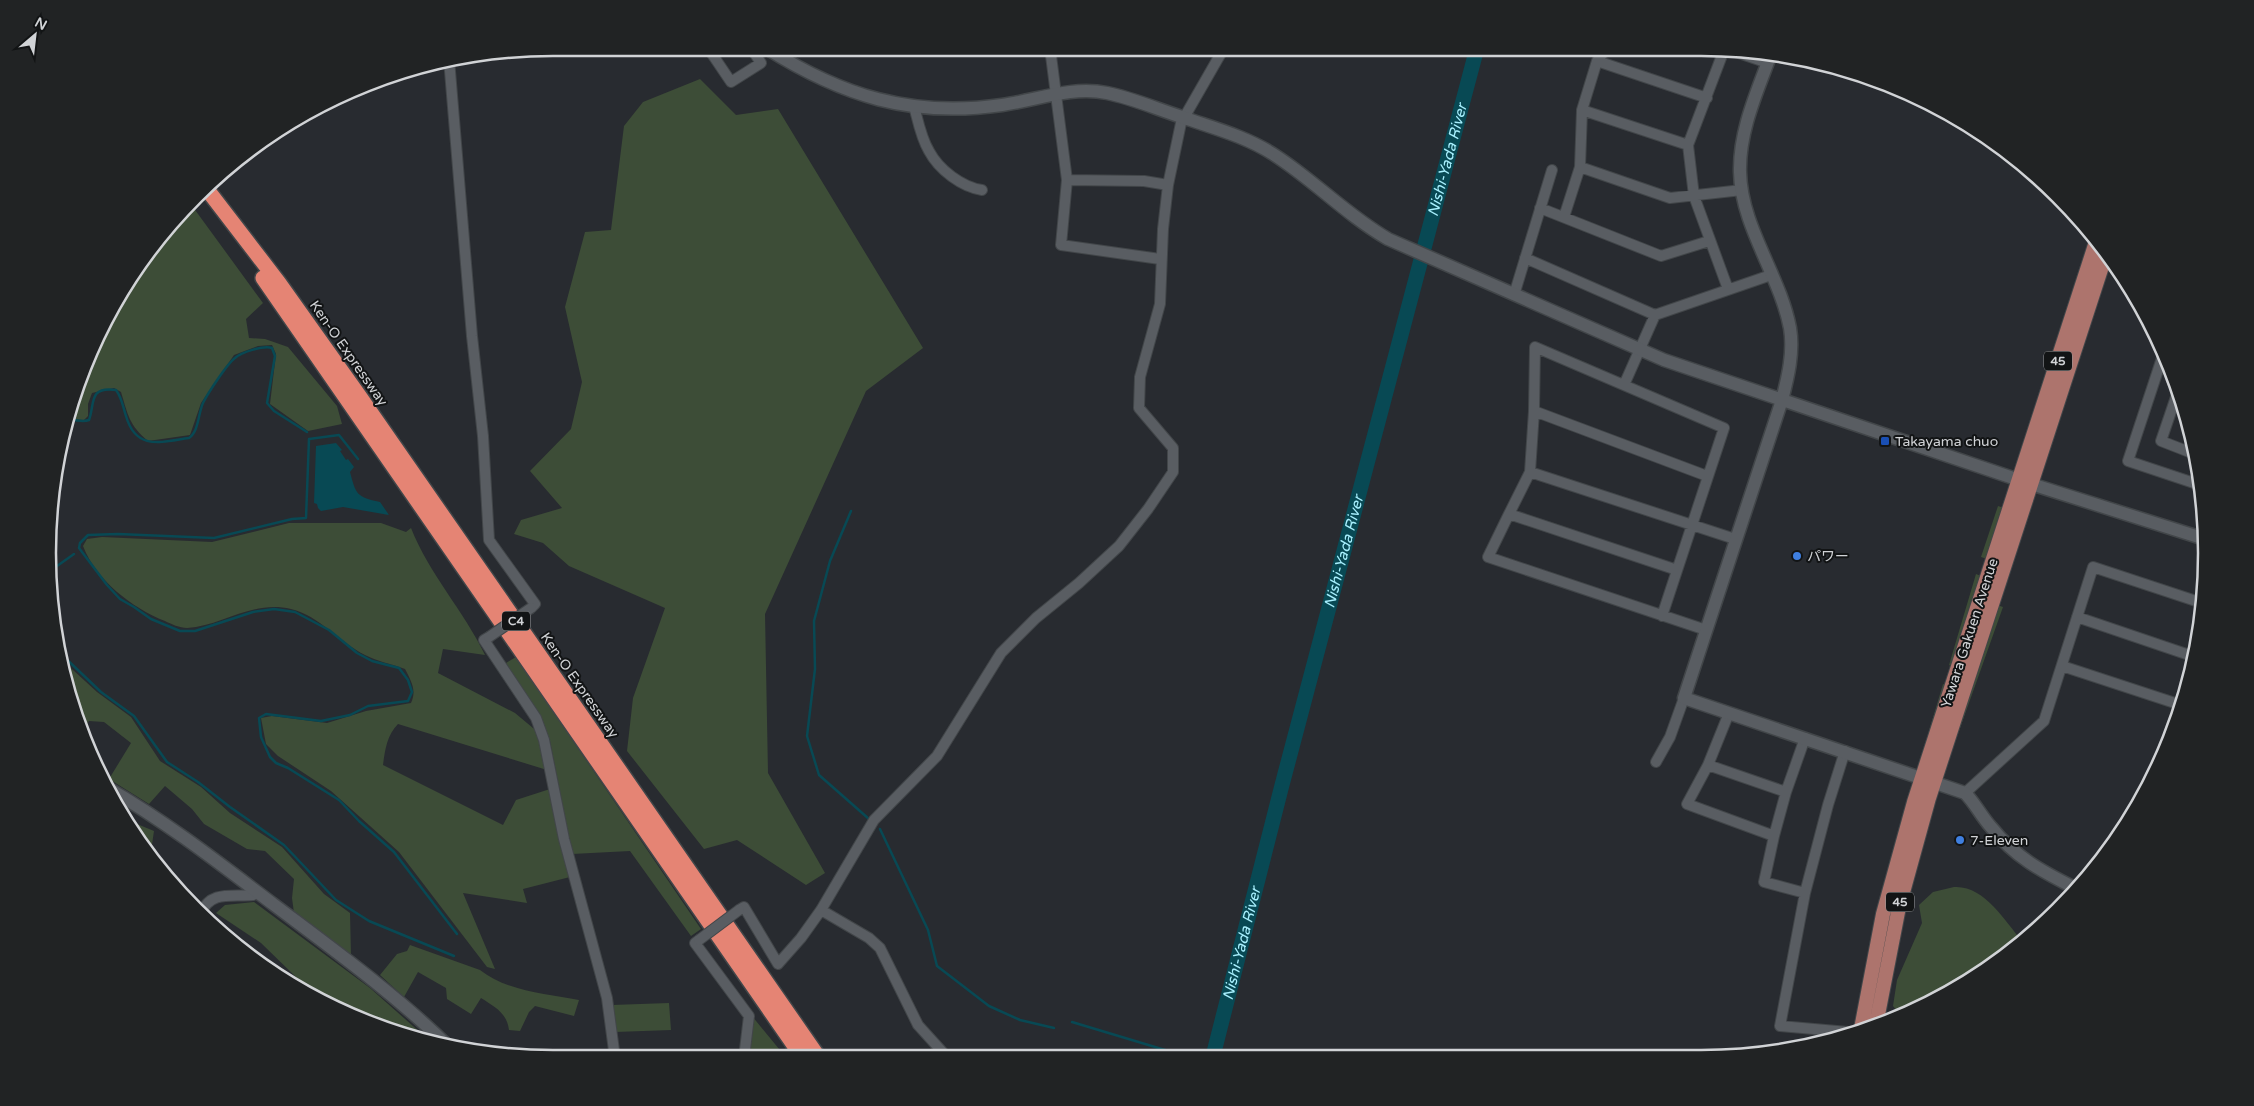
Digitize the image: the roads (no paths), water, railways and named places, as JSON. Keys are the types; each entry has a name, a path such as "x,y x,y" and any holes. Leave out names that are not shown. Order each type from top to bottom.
{"highway":[{"name":"Ken-O Expressway","path":"209,195 279,283 366,405 813,1050"},
{"name":"Ken-O Expressway","path":"209,196 797,1050"}],"main road":[{"name":"Yawara Gakuen Avenue","path":"2025,482 2094,249"},
{"name":"Yawara Gakuen Avenue","path":"1863,1022 1883,914 2025,482 2103,262"},
{"name":"Yawara Gakuen Avenue","path":"1878,1017 1899,907 1928,779"}],"street":[{"path":"713,56 731,82 761,63 756,56"},
{"path":"779,56 808,73 845,90 880,100 914,106 956,109 1010,104 1055,94 1083,91 1107,93 1183,118 1256,144 1285,163 1353,218 1388,239 1640,350 1690,369 2025,482 2197,537"},
{"path":"1051,56 1067,180 1061,245 1160,258"},
{"path":"745,1050 749,1016 694,943 744,907 778,964 802,938 821,910 874,820 937,756 1001,653 1036,618 1079,583 1119,546 1148,509 1173,472 1173,448 1138,408 1140,378 1160,304 1162,288 1160,258 1168,185 1183,118 1219,56"},
{"path":"1564,217 1580,167 1582,110 1597,61 1601,56"},
{"path":"1722,57 1688,145 1694,196 1728,289"},
{"path":"1656,762 1670,737 1684,698 1782,400 1790,358 1790,328 1748,213 1742,190 1740,155 1743,136 1769,60"},
{"path":"1597,61 1706,98"},
{"path":"450,67 482,436 489,540 535,604 484,640 536,718 544,740 564,839 607,998 614,1050"},
{"path":"914,106 924,142 938,163 960,182 974,189 982,190"},
{"path":"1582,110 1688,145"},
{"path":"1580,167 1670,198 1742,190"},
{"path":"1514,295 1552,170"},
{"path":"1067,180 1144,181 1168,185"},
{"path":"1540,208 1661,256 1709,241"},
{"path":"1525,258 1655,315 1771,275"},
{"path":"1624,385 1655,315"},
{"path":"1662,616 1724,428 1535,347 1534,410 1530,472 1488,557 1662,616 1706,630"},
{"path":"2160,364 2128,461 2193,483"},
{"path":"2174,403 2161,441 2187,450"},
{"path":"1534,410 1708,476"},
{"path":"1530,472 1735,540"},
{"path":"1508,514 1677,570"},
{"path":"1965,793 2044,721 2093,568 2196,601"},
{"path":"2077,616 2187,654"},
{"path":"2062,666 2174,703"},
{"path":"1684,698 1965,793 2009,848 2034,867 2070,885"},
{"path":"1729,713 1708,765 1687,804 1774,836"},
{"path":"1805,738 1786,792 1764,882 1805,893"},
{"path":"1836,1031 1780,1026 1805,893 1828,805 1845,751"},
{"path":"1708,765 1786,792"},
{"path":"120,795 170,826 373,979 437,1036"},
{"path":"205,906 207,902 214,898 253,896 257,892"},
{"path":"821,910 870,938 880,948 918,1025 941,1050"}],"water":[{"path":"336,443 342,450 340,451 346,460 348,459 354,467 350,472 358,493 366,498 380,502 389,515 343,507 321,511 317,504 314,503 316,446"}],"waterway":[{"name":"Nishi-Yada River","path":"1215,1050 1282,785 1475,56"},
{"path":"74,420 89,420 94,398 97,394 107,389 116,390 130,427 136,435 151,442 189,438 195,431 205,398 232,361 248,351 268,347 272,348 275,356 267,403 274,411 307,432"},
{"path":"358,459 339,435 309,439 306,518 292,519 214,538 118,534 88,535 80,543 79,548 120,599 151,619 180,631 195,631 253,612 274,609 295,612 329,630 357,653 372,661 399,668 408,680 412,692 408,701 368,706 350,715 321,721 266,714 259,718 261,737 270,757 276,763 288,768 339,800 359,821 394,852 457,934"},
{"path":"851,511 830,561 814,621 815,669 807,736 819,775 869,819"},
{"path":"56,566 74,554"},
{"path":"68,661 101,692 134,716 167,762 198,782 284,845 336,900 369,921 454,956"},
{"path":"880,829 928,930 937,966 989,1006 1020,1020 1054,1028"},
{"path":"1072,1022 1165,1050"}],"place":[{"name":"Takayama chuo","path":"1885,441"},
{"name":"パワー","path":"1797,556"},
{"name":"7-Eleven","path":"1960,840"}]}
